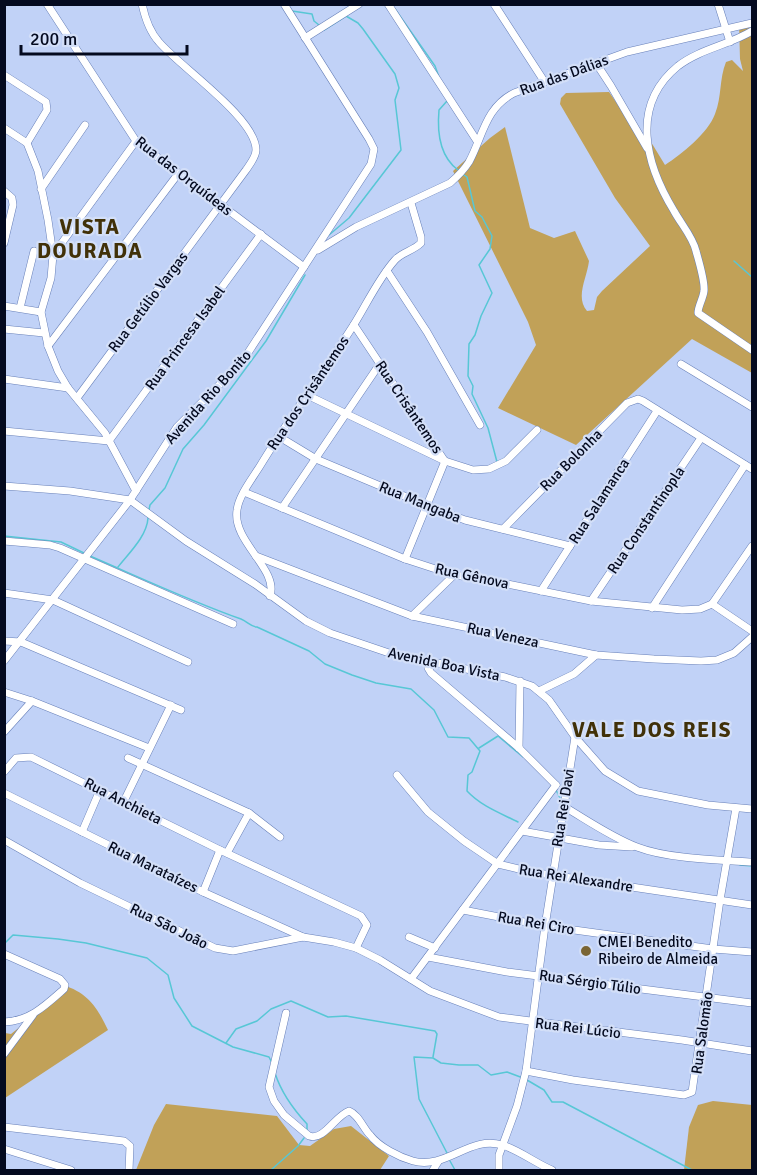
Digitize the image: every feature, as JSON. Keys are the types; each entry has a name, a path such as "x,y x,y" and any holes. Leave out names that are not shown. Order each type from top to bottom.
{"street":[{"name":"Rua das Orquídeas","path":"47,4 136,141 219,205 304,265"},
{"name":"Rua Getúlio Vargas","path":"77,398 252,161 256,150 244,122 160,44 148,26 142,4"},
{"path":"284,4 374,150 371,164 313,253"},
{"path":"304,38 359,4"},
{"path":"388,4 477,141"},
{"path":"494,4 544,81"},
{"path":"718,4 730,42"},
{"name":"Rua das Dálias","path":"313,253 356,226 440,189 459,176 470,161 487,119 499,102 514,93 627,52 753,23"},
{"path":"753,31 688,59 666,77 648,113 648,152 652,168 696,251 704,284 698,313 702,318 753,350"},
{"path":"596,63 648,152"},
{"path":"4,75 46,102 47,110 27,143"},
{"path":"41,189 85,125"},
{"path":"4,128 27,143 38,171 48,220 53,255 51,278 41,312 48,346 68,388 110,441 136,491"},
{"path":"53,255 136,141"},
{"path":"48,346 178,174"},
{"path":"4,191 12,198 13,208 4,243"},
{"name":"Rua dos Crisântemos","path":"270,596 272,587 236,523 237,508 244,492 278,436 354,325 387,271 399,256 421,243 411,202"},
{"name":"Rua Princesa Isabel","path":"110,441 261,234"},
{"path":"20,308 34,251"},
{"name":"Avenida Rio Bonito","path":"4,661 130,500 177,427 242,362 313,253"},
{"path":"387,271 427,332 480,425"},
{"path":"4,306 41,312"},
{"name":"Rua Crisântemos","path":"354,325 445,461 405,559"},
{"path":"4,329 44,333"},
{"path":"681,364 753,407"},
{"path":"282,508 379,365"},
{"path":"4,379 68,388"},
{"path":"306,395 445,461 473,470 481,471 498,466 514,455 537,430"},
{"name":"Rua Bolonha","path":"502,529 627,403 638,399 657,411"},
{"path":"657,411 753,469"},
{"name":"Rua Salamanca","path":"542,591 657,411"},
{"path":"4,431 110,441"},
{"name":"Rua Mangaba","path":"278,436 316,459 428,507 465,520 570,546"},
{"name":"Rua Constantinopla","path":"591,602 701,438"},
{"path":"652,608 745,465"},
{"path":"4,486 130,500"},
{"name":"Rua Gênova","path":"244,492 405,559 454,575 591,602 694,610 712,604"},
{"name":"Avenida Boa Vista","path":"130,500 186,542 255,584 306,621 330,633 389,653 520,681 539,691 549,700 575,737 609,775 638,791 684,802 753,809"},
{"path":"4,541 50,545 233,624"},
{"path":"753,546 712,604 753,631"},
{"name":"Rua Veneza","path":"256,556 412,616 596,655 717,660 734,653 753,637"},
{"path":"412,616 454,575"},
{"path":"4,593 53,600 188,662"},
{"path":"4,641 21,642 181,710"},
{"path":"539,691 574,674 596,655"},
{"path":"428,662 431,673 519,748 556,785 566,787"},
{"path":"519,748 520,681"},
{"path":"4,692 149,748"},
{"path":"4,732 32,701"},
{"path":"124,801 171,705"},
{"name":"Rua Rei Davi","path":"499,1170 497,1163 502,1144 517,1106 526,1071 537,975 575,737"},
{"name":"Rua Anchieta","path":"12,760 25,756 31,757 124,801 223,852 361,916 367,925 356,948"},
{"path":"4,757 12,760 4,772"},
{"path":"128,758 249,813 279,837"},
{"name":"Rua Rei Alexandre","path":"397,775 428,812 449,830 498,864 531,872 753,905"},
{"path":"411,979 556,785"},
{"path":"82,832 100,790"},
{"name":"Rua Marataízes","path":"4,793 203,891 303,937"},
{"path":"563,807 636,847"},
{"name":"Rua Salomão","path":"526,1071 687,1095 692,1092 736,808"},
{"path":"203,891 223,852 249,813"},
{"path":"522,831 599,845 636,847 669,855 753,862"},
{"name":"Rua São João","path":"4,840 80,883 215,948 233,951 303,937 356,948 411,979"},
{"name":"Rua Rei Ciro","path":"464,910 545,926 713,949 753,952"},
{"path":"409,937 435,948"},
{"path":"4,954 60,979 65,985 57,995 36,1012 25,1018 4,1022"},
{"name":"Rua Sérgio Túlio","path":"428,957 478,968 753,1003"},
{"name":"Rua Rei Lúcio","path":"411,979 430,991 507,1019 753,1051"},
{"path":"4,1054 36,1012"},
{"path":"286,1013 269,1087 274,1101 288,1120 309,1136 316,1137 343,1113 351,1112 372,1138 388,1149 415,1161 438,1162 473,1146 502,1144 552,1170"},
{"path":"4,1127 124,1141 130,1146 129,1170"},
{"path":"4,1149 71,1170"},
{"path":"433,1170 438,1162"}],"shaded area":[{"path":"752,21 752,373 692,339 576,445 498,408 536,345 528,322 453,171 505,127 530,228 554,238 575,231 589,261 582,300 587,311 594,310 597,297 602,291 650,246 615,198 560,104 561,98 566,93 609,92 646,145 651,142 665,165 694,142 712,121 717,108 726,62 732,60 743,71 740,59 739,24"},
{"path":"63,985 79,992 91,1002 108,1030 5,1098 5,1033 11,1034 51,1002"},
{"path":"713,1101 752,1105 752,1170 684,1170 689,1127 698,1105"},
{"path":"166,1104 277,1116 299,1145 310,1146 334,1129 351,1126 389,1156 380,1170 136,1170 154,1125"}],"waterway":[{"path":"395,9 435,66 439,77"},
{"path":"292,11 312,14 314,21 319,25"},
{"path":"324,30 346,16 358,23 395,74 399,88 395,100 401,150 349,218 329,235"},
{"path":"447,101 439,110 439,135 443,151 458,170"},
{"path":"464,175 467,177 475,211 482,217 492,236 490,249 479,265 492,293 469,344 468,376 473,386 472,394 488,428 497,462"},
{"path":"734,261 752,277"},
{"path":"149,510 150,505 165,488 183,449 204,425 266,341 305,275"},
{"path":"118,567 141,538 148,518"},
{"path":"4,536 61,542 86,554"},
{"path":"90,556 241,619 309,651 325,664 376,683 411,689 434,710 448,737 469,738 480,751 472,772 468,775 467,791 485,805 518,822"},
{"path":"479,748 498,736 523,757"},
{"path":"556,790 562,802"},
{"path":"740,865 752,866"},
{"path":"4,944 13,935 58,939 86,943 147,958 168,975 174,998 192,1026 233,1047 269,1057 272,1063"},
{"path":"226,1043 236,1029 257,1021 271,1009 291,1001 328,1017 346,1016 435,1031 437,1034 433,1057"},
{"path":"447,1153 419,1099 414,1057 433,1058 441,1063 478,1065 491,1075 507,1072 523,1078"},
{"path":"275,1073 288,1100 307,1124 307,1130"},
{"path":"527,1080 544,1090 552,1102 563,1102 692,1170"},
{"path":"271,1170 304,1138"},
{"path":"450,1161 455,1170"}],"place":[{"name":"CMEI Benedito Ribeiro de Almeida","path":"586,951"}],"district":[{"name":"VISTA DOURADA","path":"90,239"},
{"name":"VALE DOS REIS","path":"652,730"}]}
